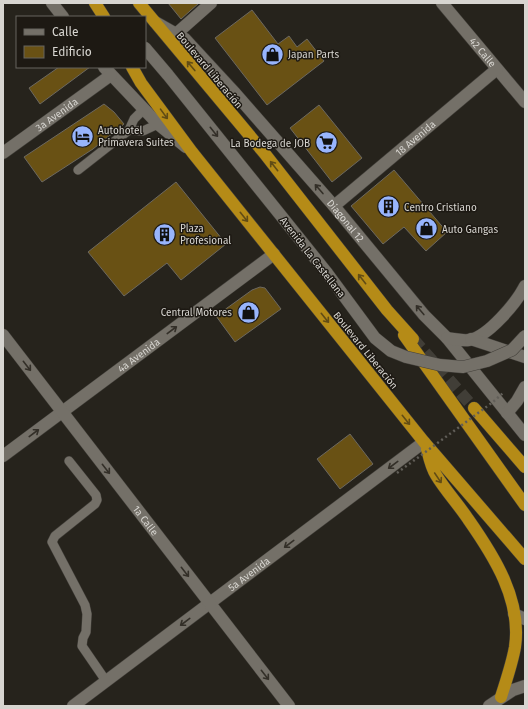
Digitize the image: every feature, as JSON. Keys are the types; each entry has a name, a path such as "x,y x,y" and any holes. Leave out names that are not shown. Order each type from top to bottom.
{"highway":[{"name":"Boulevard Liberación","path":"139,3 265,154 387,310 413,339"},
{"path":"96,4 103,16"},
{"name":"Boulevard Liberación","path":"133,68 141,83 192,152 424,442 525,559"},
{"path":"387,310 525,505"},
{"path":"474,408 525,467"},
{"path":"424,442 435,474 492,555 520,617 516,628 515,646 511,666 501,697"}],"street":[{"path":"52,3 62,16"},
{"path":"176,34 211,3"},
{"name":"42 Calle","path":"442,3 525,102"},
{"path":"96,4 110,16"},
{"name":"Diagonal 12","path":"153,20 184,39 234,92 334,206 424,315 447,338 525,435"},
{"name":"Avenida La Castellana","path":"146,49 168,74 327,272 375,338 391,351 406,357 440,365 463,367 487,361 512,350 525,336"},
{"name":"18 Avenida","path":"334,206 497,69"},
{"name":"Boulevard Liberación","path":"108,71 158,124 192,152"},
{"name":"3a Avenida","path":"3,153 108,71"},
{"name":"4a Avenida","path":"3,456 274,254"},
{"path":"471,340 483,334 512,306 525,286"},
{"name":"1a Calle","path":"3,335 289,706"},
{"path":"447,338 471,340 525,357"},
{"path":"507,413 517,401 525,387"},
{"name":"5a Avenida","path":"73,706 424,442"},
{"path":"489,706 513,690 525,686"}],"lane":[{"path":"78,170 129,130 134,119 144,109"},
{"path":"129,130 143,131 158,124"},
{"path":"69,461 96,495 97,500 95,504 55,536 52,542 85,605 87,614 86,632 83,638 82,646 98,672 106,681"}],"path":[{"path":"397,473 493,402 503,392"}],"building":[{"path":"168,3 199,3 181,19"},
{"name":"Japan Parts","path":"252,10 278,44 289,36 297,47 307,39 324,61 267,105 215,38"},
{"path":"58,68 89,68 40,104 29,88"},
{"name":"Autohotel Primavera Suites","path":"104,104 114,112 124,124 93,149 42,182 24,157"},
{"name":"La Bodega de JOB","path":"319,105 362,158 332,182 290,128"},
{"name":"Centro Cristiano","path":"394,170 447,232 426,251 404,227 383,244 351,206"},
{"name":"Plaza Profesional","path":"176,182 226,244 181,280 167,263 124,296 88,252"},
{"name":"Central Motores","path":"260,287 265,288 281,309 235,342 216,316 252,290"},
{"path":"350,434 373,464 340,489 317,459"}],"tunnel":[{"path":"413,339 474,408"}],"place":[{"name":"Japan Parts","path":"273,54"},
{"name":"Autohotel Primavera Suites","path":"82,136"},
{"name":"La Bodega de JOB","path":"326,143"},
{"name":"Centro Cristiano","path":"388,207"},
{"name":"Auto Gangas","path":"426,229"},
{"name":"Plaza Profesional","path":"164,234"},
{"name":"Central Motores","path":"248,312"}]}
